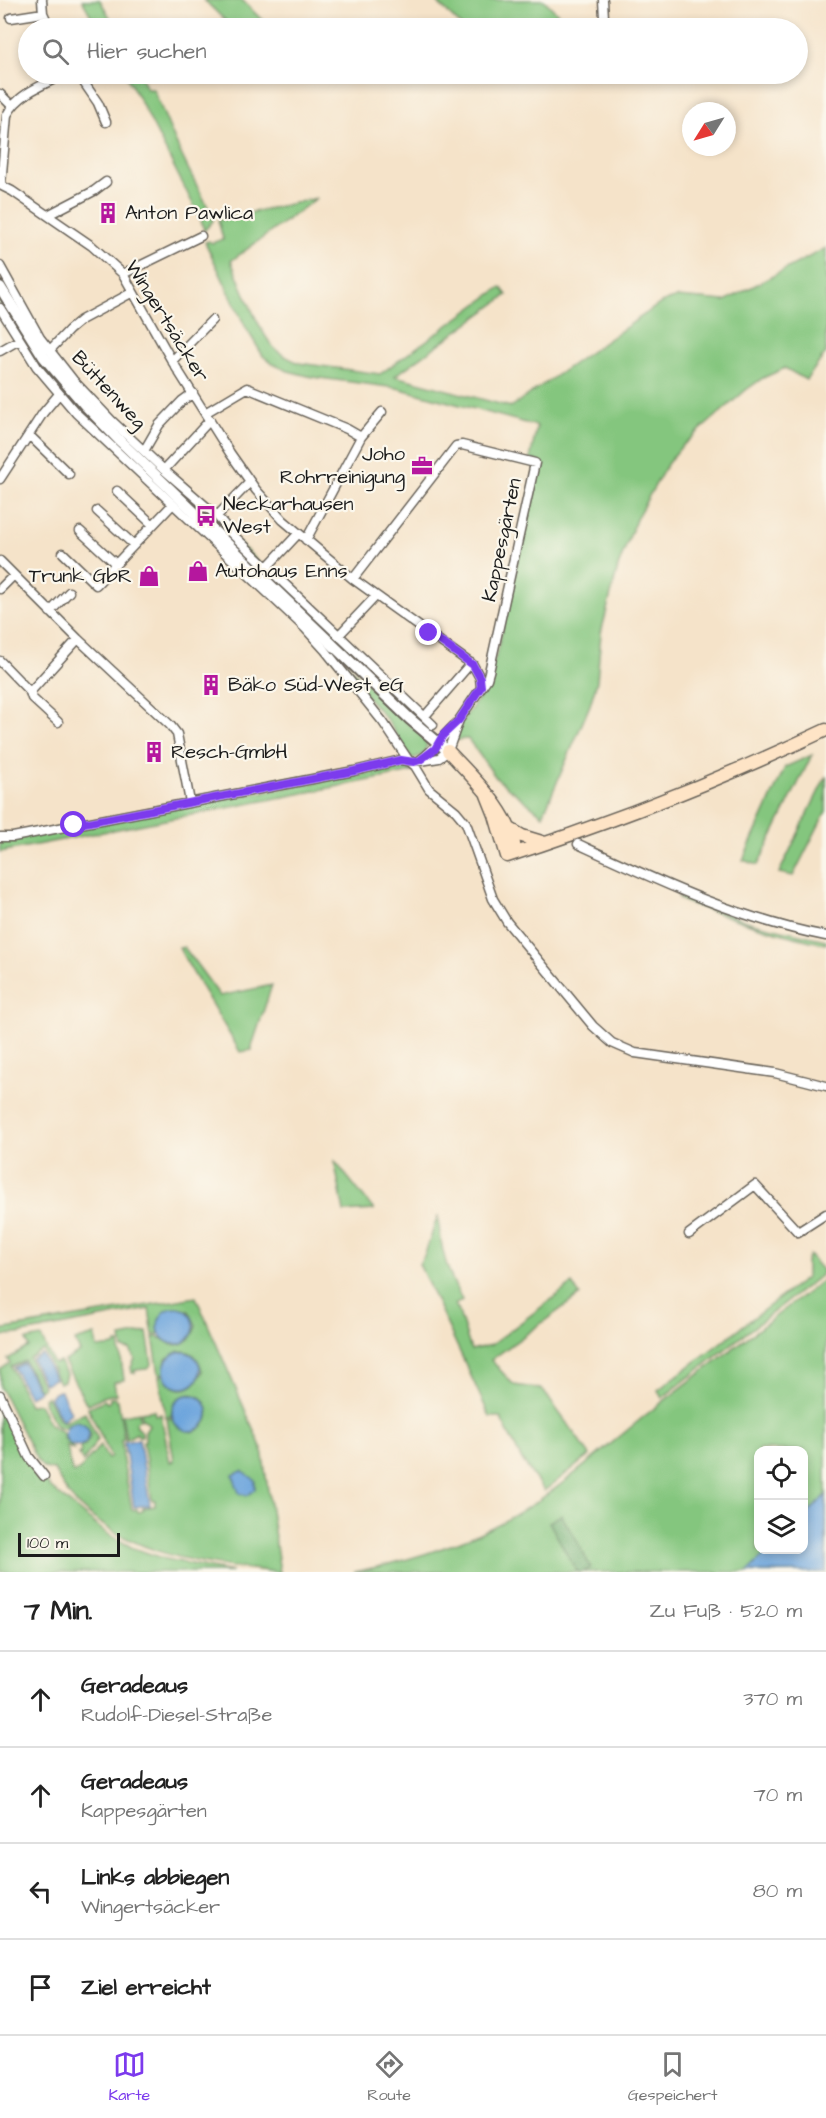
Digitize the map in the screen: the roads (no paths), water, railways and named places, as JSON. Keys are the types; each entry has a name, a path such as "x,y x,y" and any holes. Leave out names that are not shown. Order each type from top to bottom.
{"main road":[{"path":"511,854 647,807 826,730"},
{"path":"448,751 501,811 515,841 511,854"},
{"path":"486,795 511,854"},
{"path":"510,829 522,836 545,843"}],"street":[{"path":"42,0 45,18"},
{"path":"603,0 604,18"},
{"path":"11,18 43,13"},
{"path":"0,185 7,115 12,105 20,98 46,84"},
{"path":"85,84 98,103 106,122"},
{"path":"0,94 12,105"},
{"path":"48,215 94,191 106,182"},
{"name":"Wingertsäcker","path":"0,185 92,246 123,274 172,361 250,482 268,504 298,534 353,579 472,664"},
{"path":"123,274 201,236"},
{"name":"Büttenweg","path":"0,266 40,338 73,380 164,470"},
{"path":"0,287 44,357 84,404 390,700 448,751 439,758 401,760 13,837 0,837"},
{"path":"50,350 81,320 133,292"},
{"path":"0,308 37,367 96,434 326,650 384,722 409,761 436,796 462,817 472,837 498,909 593,1026 612,1043 635,1053 784,1075 826,1086"},
{"path":"172,361 212,320"},
{"path":"0,351 19,340"},
{"path":"361,437 347,429 247,388 208,417 164,470 217,516 231,533 433,725"},
{"name":"Büttenweg","path":"144,451 159,425 193,393"},
{"path":"0,479 43,413 59,394"},
{"path":"306,540 361,437 382,412"},
{"path":"29,435 69,474"},
{"name":"Kappesgärten","path":"353,579 456,446 462,444 535,463 487,679 459,720 438,742 435,749 420,760"},
{"path":"217,516 250,482"},
{"path":"117,491 153,525"},
{"path":"63,553 96,585 172,505"},
{"path":"97,511 134,545"},
{"path":"80,531 116,564"},
{"path":"267,567 298,534"},
{"path":"0,561 50,612 170,725 177,734 190,802"},
{"path":"0,589 14,575"},
{"path":"50,612 69,592"},
{"path":"339,635 376,596"},
{"path":"30,692 78,639"},
{"path":"425,716 472,664 484,663 492,657"},
{"path":"0,661 30,692 32,698 58,722"},
{"path":"472,664 480,678 481,687"},
{"name":"Kappesgärten","path":"448,751 459,720"},
{"path":"578,844 678,890 729,909 775,924 826,936"},
{"path":"689,1234 755,1185 798,1232 826,1214"},
{"path":"0,1395 30,1456 44,1476"}],"water":[{"path":"176,1308 188,1314 194,1326 188,1338 176,1344 164,1338 158,1326 164,1314"},
{"path":"182,1352 194,1358 200,1370 194,1382 182,1388 170,1382 164,1370 170,1358"},
{"path":"42,1354 55,1379 44,1384 32,1359"},
{"path":"24,1363 39,1392 29,1397 14,1368"},
{"path":"59,1391 71,1413 62,1420 50,1398"},
{"path":"190,1395 202,1401 208,1413 202,1425 190,1431 178,1425 172,1413 178,1401"},
{"path":"77,1422 82,1423 88,1429 88,1439 82,1445 77,1446 72,1445 66,1439 65,1434 66,1429 72,1423"},
{"path":"139,1439 150,1505 134,1507 124,1442"},
{"path":"242,1471 255,1480 255,1489 247,1496 239,1493 233,1475"},
{"path":"826,1495 826,1572 747,1572 766,1554 808,1554 808,1513"}],"place":[{"name":"Anton Pawlica","path":"108,213"},
{"name":"Joho Rohrreinigung","path":"422,466"},
{"name":"Neckarhausen West","path":"206,516"},
{"name":"Autohaus Enns","path":"198,571"},
{"name":"Trunk GbR","path":"149,576"},
{"name":"Bäko Süd-West eG","path":"211,685"},
{"name":"Resch-GmbH","path":"154,752"}]}
